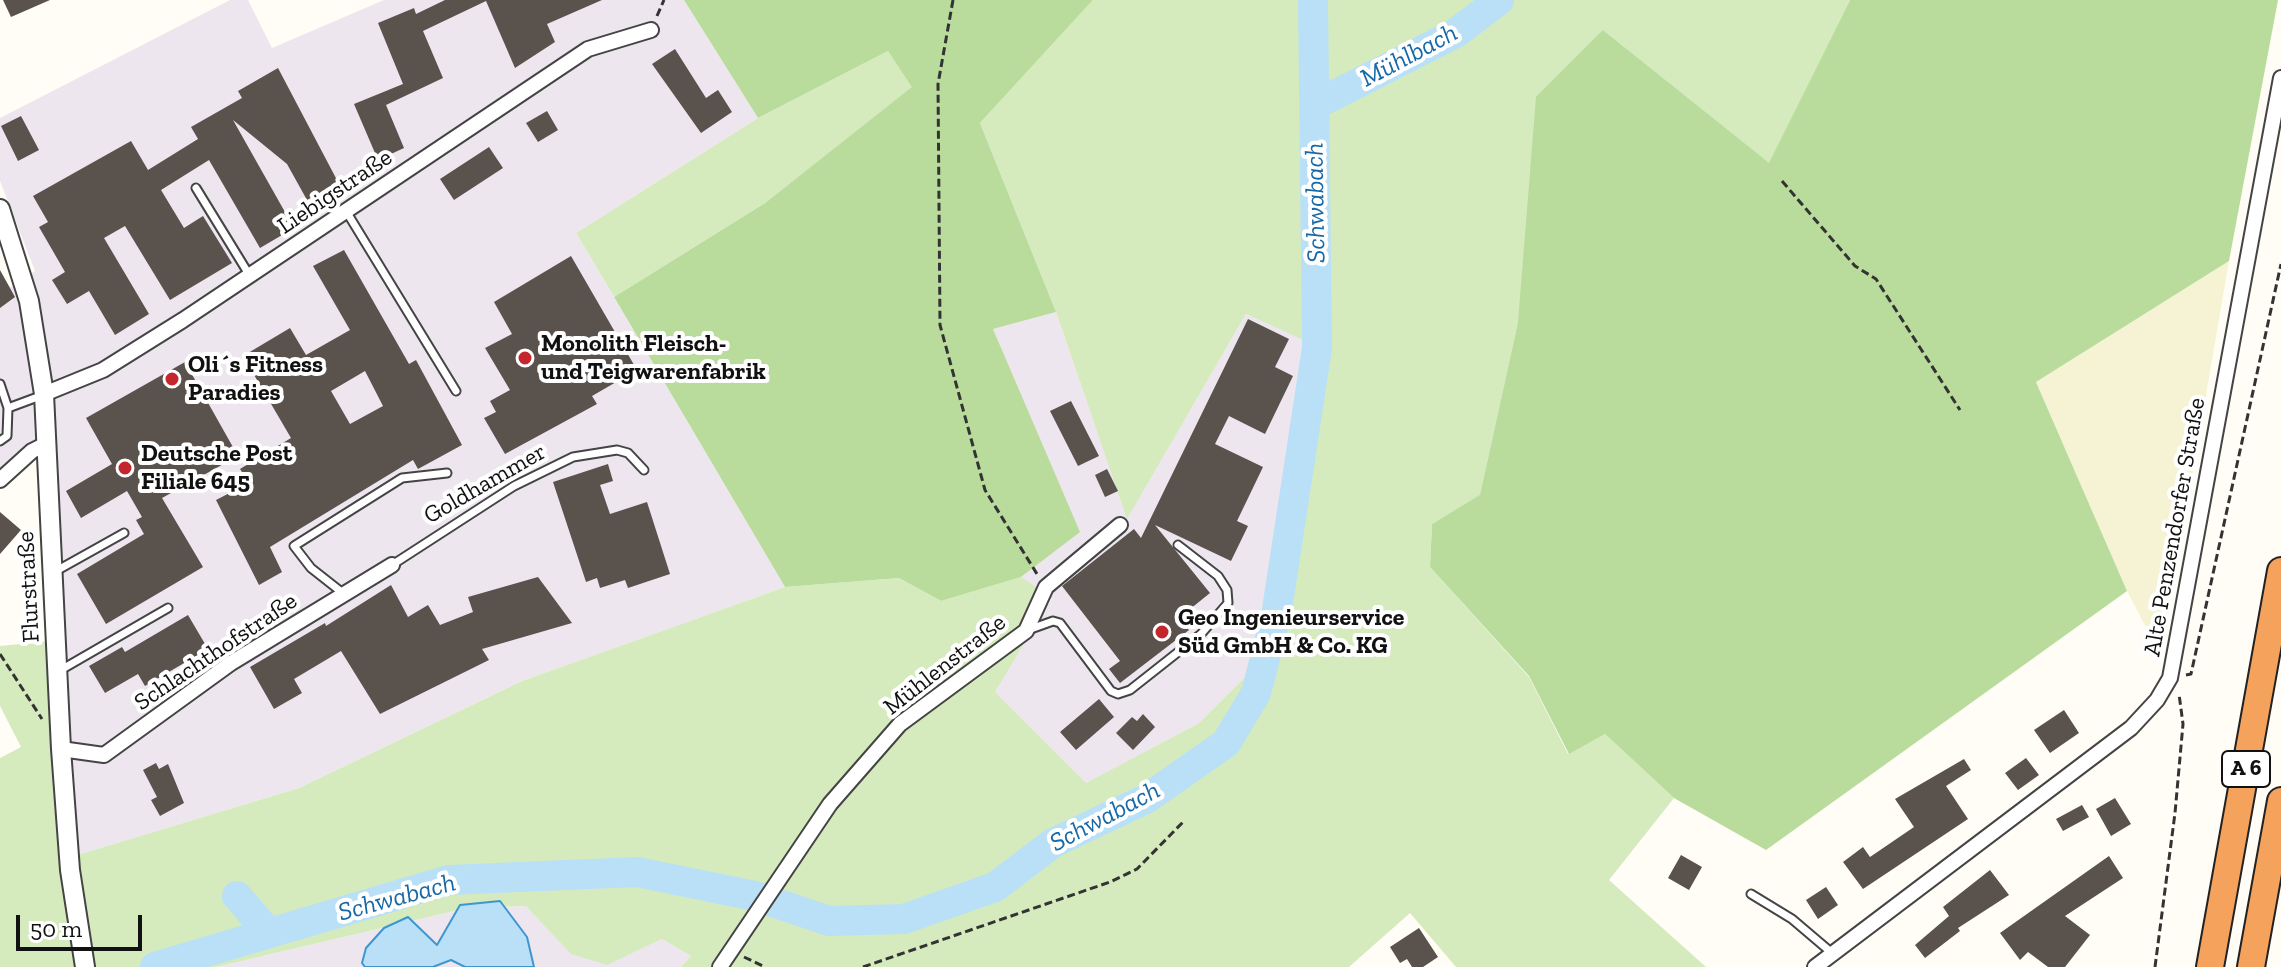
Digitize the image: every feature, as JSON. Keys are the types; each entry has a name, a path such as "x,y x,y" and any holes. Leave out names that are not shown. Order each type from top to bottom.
{"highway":[{"name":"A 6","path":"2210,967 2281,571"},
{"name":"A 6","path":"2251,967 2281,801"}],"street":[{"name":"Liebigstraße","path":"44,394 103,370 250,276 588,49 651,30"},
{"name":"Alte Penzendorfer Straße","path":"1815,967 2131,728 2157,700 2170,678 2281,78"},
{"name":"Flurstraße","path":"0,209 29,301 44,394 61,749 70,870 84,965"},
{"path":"0,480 32,451 46,444"},
{"name":"Mühlenstraße","path":"720,967 830,804 900,724 1026,631 1046,587 1120,525"},
{"name":"Schlachthofstraße","path":"61,749 104,755 231,663 392,565"}],"lane":[{"path":"196,188 250,276"},
{"path":"346,211 456,391"},
{"path":"0,384 8,408 7,436 0,441"},
{"path":"8,408 44,394"},
{"name":"Goldhammer","path":"392,565 514,486 573,457 617,450 628,453 644,470"},
{"path":"344,594 311,568 294,546 402,478 447,473"},
{"path":"52,574 124,533"},
{"path":"1026,631 1053,621 1060,623 1111,691 1118,694 1130,690 1201,634 1228,603 1227,590 1218,576 1178,545"},
{"path":"57,672 168,608"},
{"path":"1751,894 1792,919 1834,954"}],"path":[{"path":"953,0 938,84 940,325 985,490 1046,587"},
{"path":"1782,181 1855,266 1876,279 1960,410"},
{"path":"2155,967 2183,724 2180,695 2170,678 2191,674 2281,264"},
{"path":"0,654 61,749"},
{"path":"863,967 1110,882 1137,869 1183,822"},
{"path":"733,952 765,967"}],"shaded area":[{"path":"230,0 248,0 272,48 384,0 684,0 758,118 576,233 785,587 522,681 299,788 64,859 40,437 0,475 0,294 35,271 0,181 0,118"},
{"path":"2229,261 2161,656 2127,591 2036,382"},
{"path":"1056,312 1127,518 1246,314 1308,341 1257,665 1199,723 1085,784 994,692 1052,598 1021,577 1079,532 993,329"},
{"path":"526,906 572,954 607,964 662,939 691,956 681,967 216,967 467,908"}],"green space":[{"path":"684,0 1093,0 980,123 1056,312 993,329 1080,532 1021,577 941,601 899,578 785,587 614,297 765,203 912,87 888,51 758,118"},
{"path":"1093,0 1850,0 1769,164 1603,30 1518,322 1480,496 1432,524 1430,567 1529,677 1568,754 1605,734 1674,798 1609,880 1706,967 1456,967 1410,913 1349,967 681,967 691,956 662,939 607,965 571,954 526,906 467,908 216,967 0,967 0,758 21,747 0,706 0,646 50,641 64,859 299,788 522,681 785,587 899,578 941,601 1021,577 1052,597 995,692 1086,783 1199,723 1257,665 1308,342 1246,314 1127,519 1056,312 980,123"},
{"path":"1850,0 2278,0 2229,261 2036,382 2127,591 1766,850 1674,798 1605,734 1569,754 1529,676 1430,567 1432,524 1480,495 1518,322 1536,97 1603,30 1769,163"},
{"path":"888,51 913,87 765,203 614,297 576,233 758,118"}],"water":[{"path":"500,901 527,937 534,967 465,967 451,960 433,967 365,967 362,963 366,948 384,928 408,917 437,945 460,905"}],"building":[{"path":"3,0 50,0 11,17"},
{"path":"445,0 602,0 547,24 555,42 515,68 486,1 423,31 443,78 386,105 404,148 378,160 354,104 403,84 378,23 414,8 416,14"},
{"path":"675,49 706,98 718,90 732,112 701,133 652,64"},
{"path":"278,68 338,182 307,200 287,164 233,120 294,228 260,248 209,160 161,190 184,228 203,216 232,263 170,300 125,226 104,238 149,314 115,335 89,291 67,304 52,280 65,272 39,227 48,222 33,196 131,141 148,170 198,139 191,127 242,98 238,91"},
{"path":"547,111 558,130 538,142 526,123"},
{"path":"21,116 39,150 18,161 1,126"},
{"path":"489,147 503,168 454,200 440,179"},
{"path":"344,250 409,364 416,360 462,445 418,469 413,460 270,547 282,572 259,585 216,500 249,483 240,469 291,438 243,356 290,328 306,355 350,330 313,266","holes":["365,371 383,406 350,424 331,391"]},
{"name":"Monolith Fleisch- und Teigwarenfabrik","path":"571,256 637,370 592,396 597,404 505,454 484,418 496,412 490,401 510,390 485,348 512,334 494,302"},
{"path":"0,270 15,297 0,308"},
{"path":"1248,319 1289,339 1275,367 1293,376 1265,434 1229,416 1215,444 1263,467 1237,521 1248,526 1231,561 1155,525 1210,593 1179,618 1189,630 1120,683 1109,669 1120,661 1062,586 1134,529 1141,538"},
{"path":"185,362 238,456 162,498 203,567 106,624 77,574 144,534 136,520 142,517 127,491 81,518 66,491 112,464 86,418"},
{"path":"1071,401 1099,456 1078,466 1050,411"},
{"path":"608,464 613,481 600,485 610,514 647,502 670,574 628,588 625,580 600,588 597,578 586,582 553,482"},
{"path":"1107,469 1118,491 1105,497 1095,475"},
{"path":"0,512 21,530 0,554"},
{"path":"538,577 572,623 482,649 489,660 380,714 341,651 294,679 302,693 274,709 250,667 325,623 326,626 391,585 408,617 428,605 440,625 473,612 468,597"},
{"path":"188,615 208,649 145,686 138,674 105,693 89,666 122,647 125,652"},
{"path":"1099,699 1114,717 1076,750 1060,732"},
{"path":"2064,710 2079,733 2050,753 2034,730"},
{"path":"1143,714 1155,727 1133,750 1116,733 1132,717 1137,721"},
{"path":"2026,758 2039,775 2018,790 2005,773"},
{"path":"1964,759 1971,770 1946,786 1968,819 1863,889 1843,862 1863,847 1870,857 1914,827 1895,799"},
{"path":"156,763 159,769 168,764 184,803 160,816 151,800 157,797 143,770"},
{"path":"2115,798 2131,824 2111,836 2096,809"},
{"path":"2082,805 2089,817 2063,831 2056,819"},
{"path":"1681,855 1702,867 1689,890 1668,878"},
{"path":"2109,856 2123,878 2065,916 2090,935 2065,967 2048,967 2028,952 2020,960 2000,933"},
{"path":"1990,870 2009,895 1958,928 1960,931 1925,958 1915,945 1949,916 1943,907"},
{"path":"1826,887 1838,905 1818,919 1806,900"},
{"path":"1419,928 1438,957 1423,967 1412,967 1407,959 1400,963 1390,947"}],"waterway":[{"name":"Schwabach","path":"155,967 449,880 637,872 755,896 829,921 904,919 995,887 1053,843 1146,799 1226,743 1256,693 1276,616 1317,348 1313,0"},
{"name":"Mühlbach","path":"1315,105 1456,33 1499,0"},
{"path":"237,896 269,933"}],"place":[{"name":"Monolith Fleisch- und Teigwarenfabrik","path":"525,358"},
{"name":"Oli´s Fitness Paradies","path":"172,379"},
{"name":"Deutsche Post Filiale 645","path":"125,468"},
{"name":"Geo Ingenieurservice Süd GmbH & Co. KG","path":"1162,632"}]}
